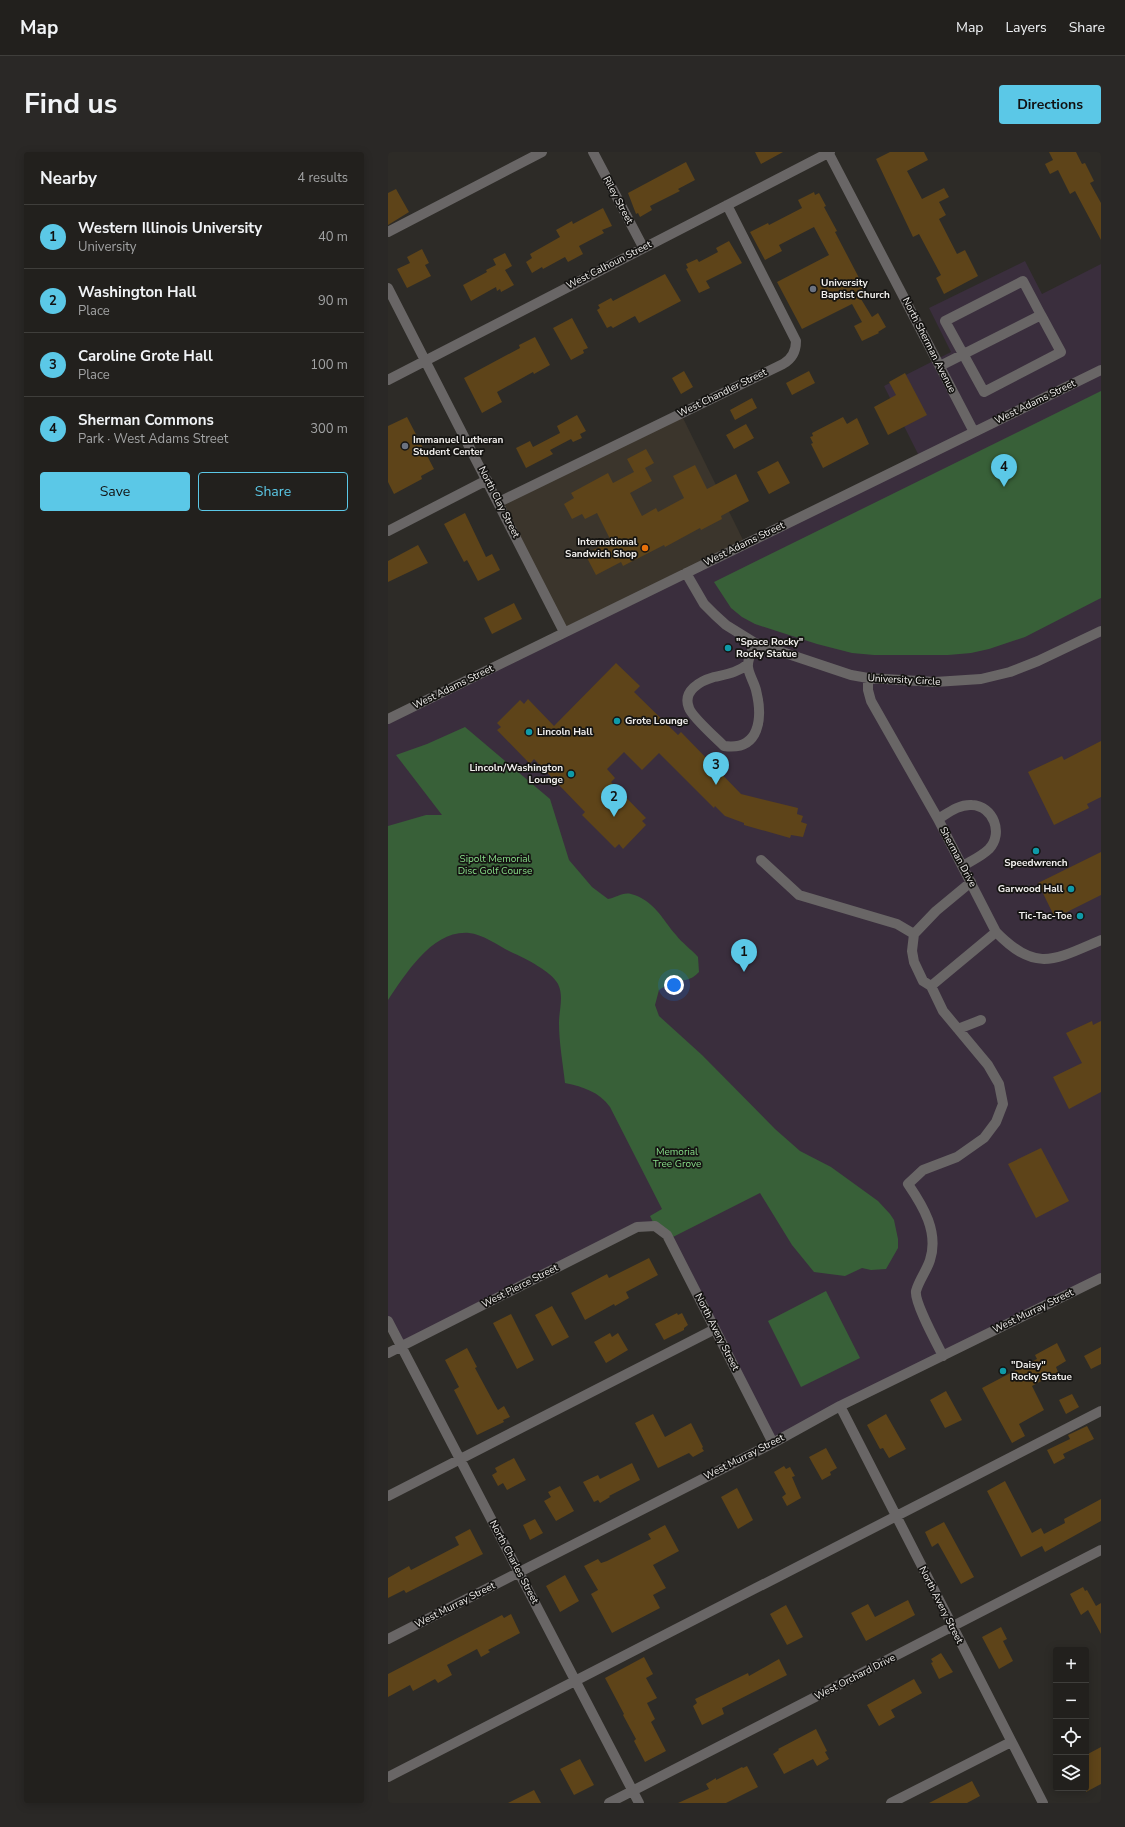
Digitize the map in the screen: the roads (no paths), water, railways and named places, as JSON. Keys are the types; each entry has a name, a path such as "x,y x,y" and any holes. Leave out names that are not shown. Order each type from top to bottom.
{"street":[{"path":"388,232 542,152"},
{"name":"Riley Street","path":"592,152 643,247"},
{"name":"West Calhoun Street","path":"388,380 829,152"},
{"name":"North Sherman Avenue","path":"829,152 974,432"},
{"name":"West Chandler Street","path":"499,502 783,364 792,357 796,347 796,341 727,205"},
{"path":"1023,281 1041,315 1061,352 984,392 946,321 1023,281"},
{"name":"North Clay Street","path":"388,288 499,502 564,632"},
{"path":"940,366 1041,315"},
{"name":"West Adams Street","path":"388,719 1101,370"},
{"path":"388,532 487,480"},
{"name":"University Circle","path":"686,573 704,604 715,616 726,626 755,643 851,674 868,678 935,682 981,679 1010,672 1038,661 1101,631"},
{"path":"748,664 759,703 759,722 755,734 746,745 733,748 724,746 689,709 687,700 691,689 701,681 740,671 748,664 755,643"},
{"name":"Sherman Drive","path":"868,678 868,690 871,701 963,866 996,932 1010,947 1026,956 1038,960 1061,956 1101,940"},
{"path":"938,820 962,806 971,805 980,806 987,810 993,817 996,825 994,842 989,849 963,866"},
{"path":"761,860 799,895 825,904 891,922 914,934"},
{"path":"943,1356 919,1305 916,1292 930,1259 933,1239 930,1222 919,1200 908,1184 923,1170 957,1158 984,1138 996,1122 1003,1104 999,1084 988,1065 943,1011 931,986 923,981 914,962 912,951 914,934 936,911 971,882"},
{"path":"931,986 996,932"},
{"path":"958,1029 981,1020"},
{"name":"North Avery Street","path":"655,1226 667,1235 773,1443"},
{"name":"West Pierce Street","path":"388,1354 637,1227 655,1226"},
{"name":"West Murray Street","path":"388,1639 773,1443 840,1406 1101,1278"},
{"name":"North Charles Street","path":"388,1321 639,1803"},
{"path":"388,1496 715,1329"},
{"name":"North Avery Street","path":"840,1406 1043,1803"},
{"path":"388,1777 1101,1411"},
{"name":"West Orchard Drive","path":"609,1803 1101,1550"},
{"path":"891,1803 1012,1742"}],"place":[{"name":"University Baptist Church","path":"813,289"},
{"name":"Immanuel Lutheran Student Center","path":"405,446"},
{"name":"Sherman Commons","path":"1004,487"},
{"name":"International Sandwich Shop","path":"645,548"},
{"name":"\"Space Rocky\" Rocky Statue","path":"728,648"},
{"name":"Grote Lounge","path":"617,721"},
{"name":"Lincoln Hall","path":"529,732"},
{"name":"Lincoln/Washington Lounge","path":"571,774"},
{"name":"Caroline Grote Hall","path":"716,785"},
{"name":"Washington Hall","path":"614,817"},
{"name":"Speedwrench","path":"1036,851"},
{"name":"Garwood Hall","path":"1071,889"},
{"name":"Tic-Tac-Toe","path":"1080,916"},
{"name":"Western Illinois University","path":"744,972"},
{"name":"\"Daisy\" Rocky Statue","path":"1003,1371"}],"park label":[{"name":"Sipolt Memorial Disc Golf Course","path":"495,864"},
{"name":"Memorial Tree Grove","path":"677,1158"}]}
